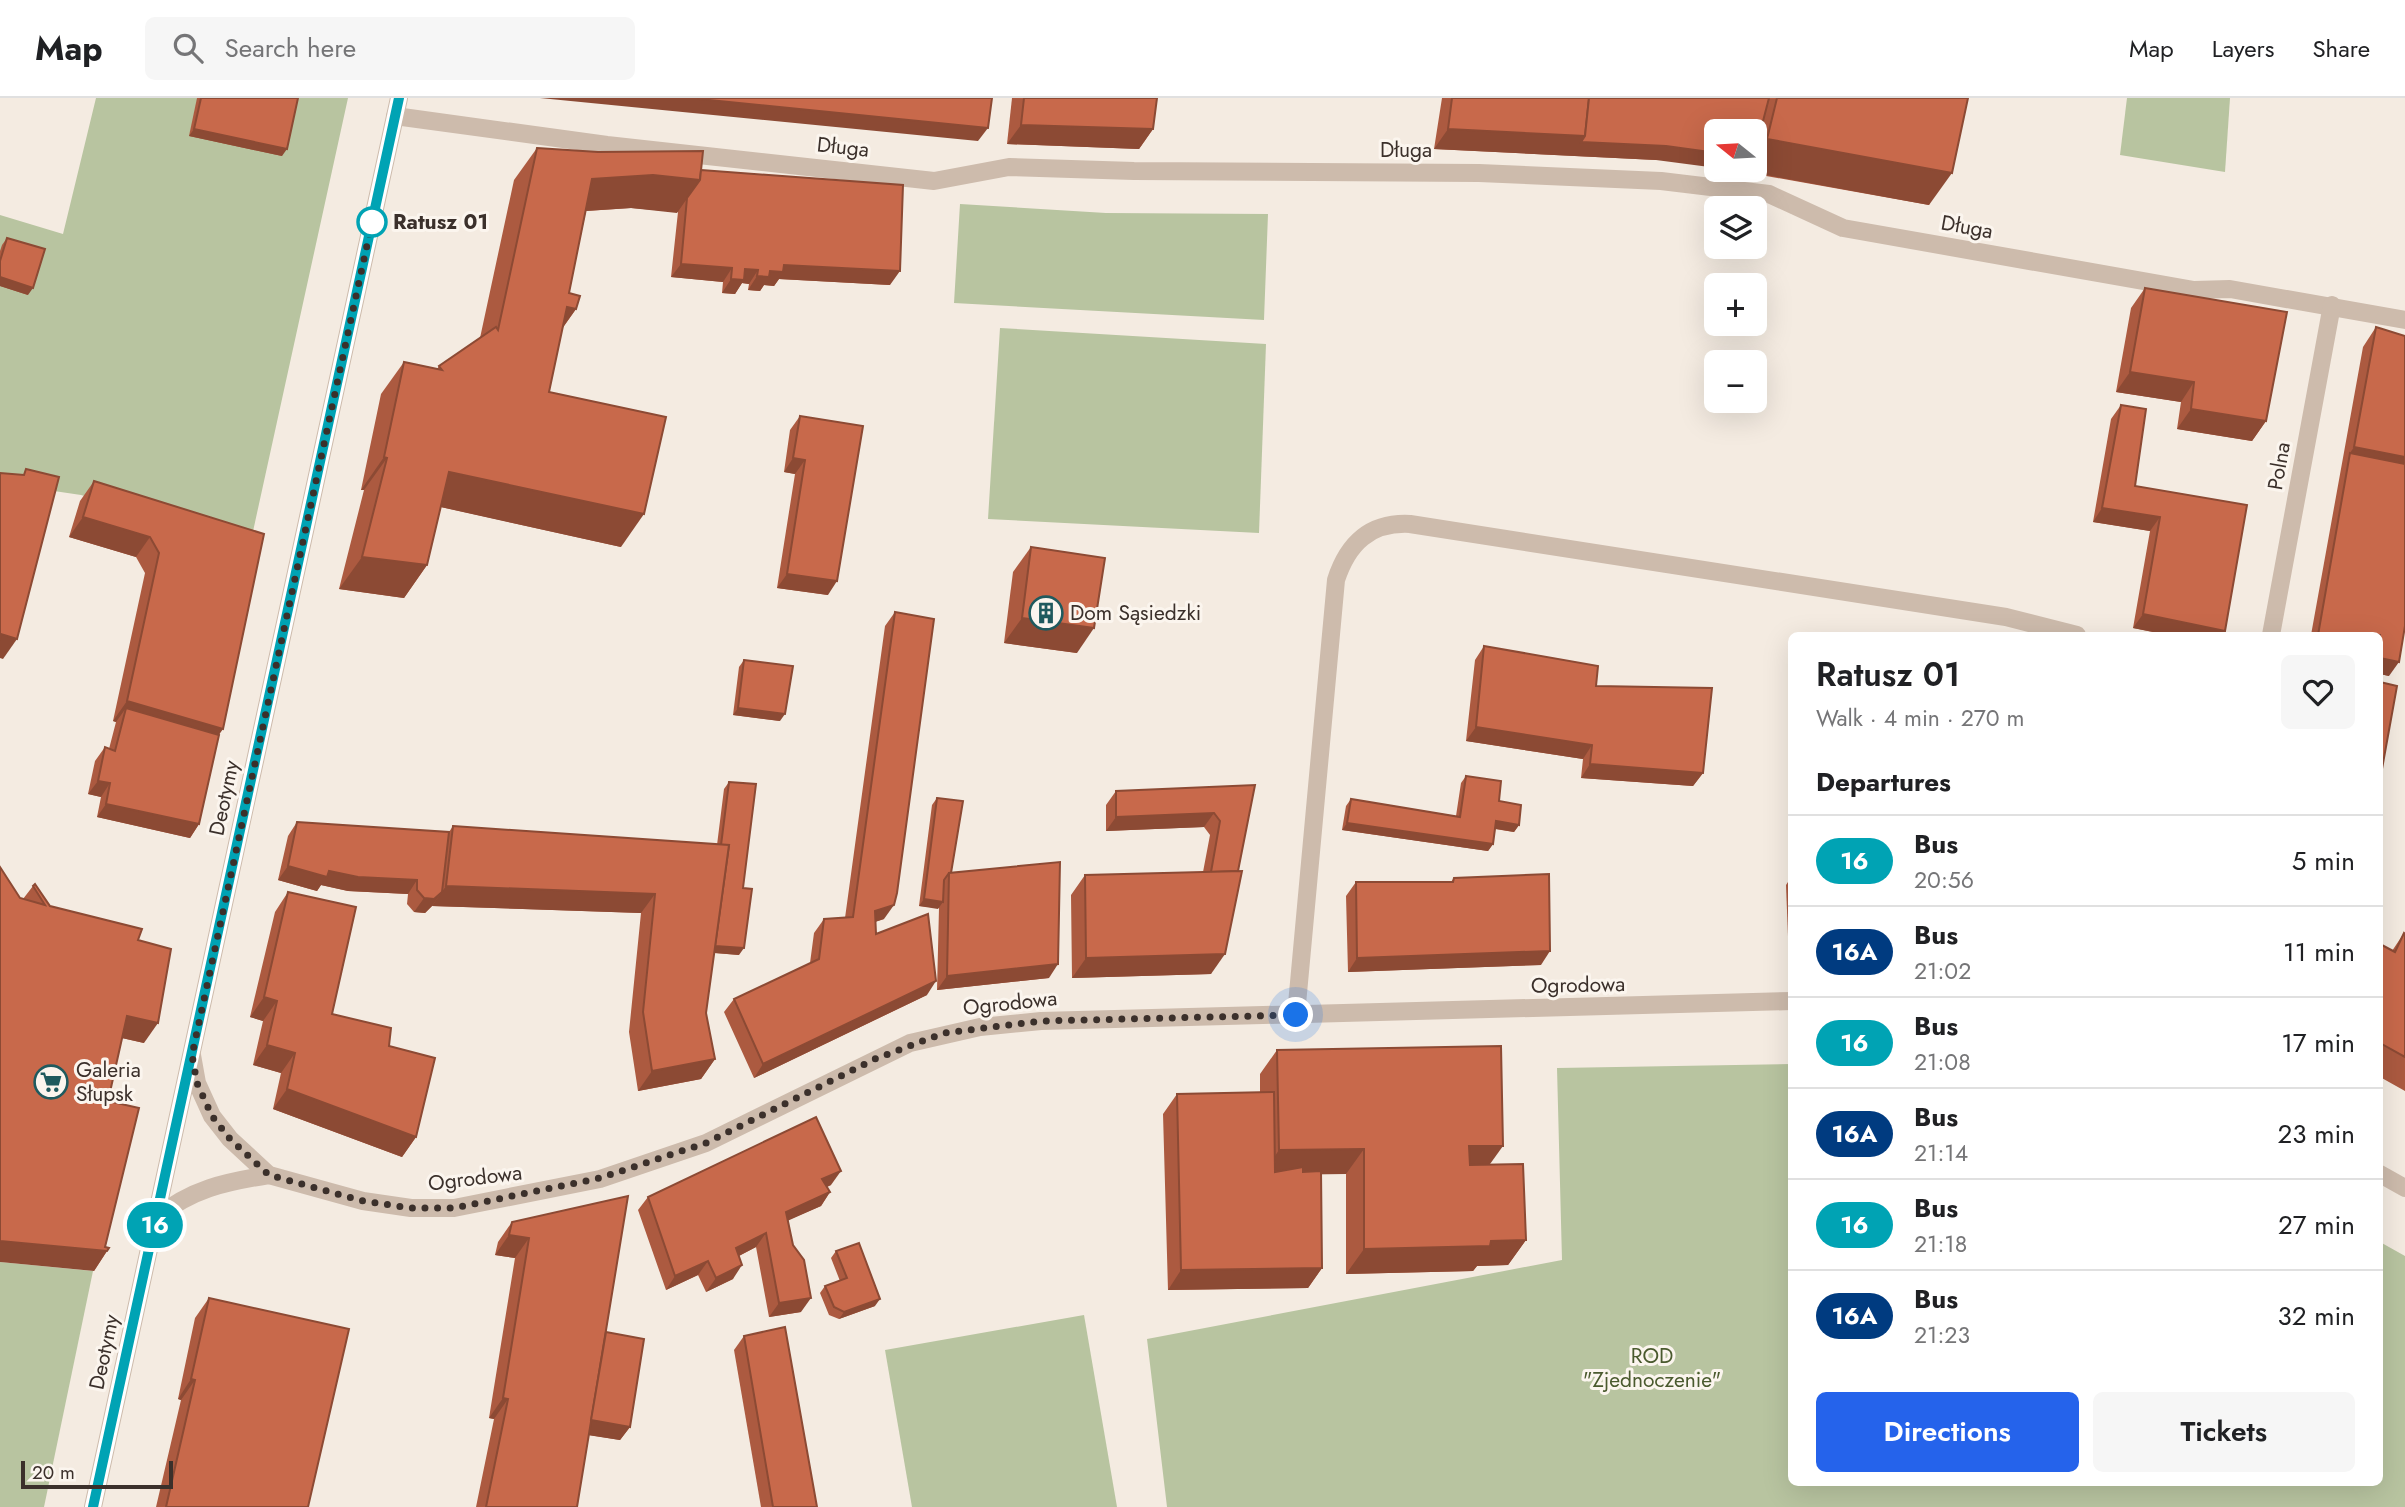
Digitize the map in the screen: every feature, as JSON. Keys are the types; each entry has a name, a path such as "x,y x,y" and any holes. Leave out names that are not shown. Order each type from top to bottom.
{"street":[{"name":"Deotymy","path":"93,1507 399,98"},
{"name":"Długa","path":"395,116 607,145 934,181 1009,167 1144,172 1479,173 1661,181 1769,194 1843,228 2194,290 2230,289 2405,320"},
{"name":"Polna","path":"2272,632 2332,305"},
{"path":"1296,1015 1336,580 1342,561 1353,544 1377,527 1395,523 1438,528 2006,617 2065,632"},
{"name":"Ogrodowa","path":"156,1218 190,1194 212,1185 269,1175 363,1201 411,1208 454,1208 600,1178 706,1143 875,1059 944,1033 1041,1021 1788,1001"},
{"name":"Ogrodowa","path":"192,1055 197,1083 212,1116 230,1139 269,1175"},
{"path":"2383,1176 2405,1188"}],"green space":[{"path":"96,98 348,98 250,545 81,495 0,483 0,215 63,234"},
{"path":"2127,98 2230,98 2225,172 2120,155"},
{"path":"960,204 1106,213 1268,214 1264,320 954,303"},
{"path":"1000,328 1266,344 1259,533 988,519"},
{"name":"ROD \"Zjednoczenie\"","path":"1788,1064 1788,1486 2383,1486 2383,1244 2405,1256 2405,1507 1167,1507 1147,1339 1562,1260 1557,1068"},
{"path":"0,1262 93,1271 44,1507 0,1507"},
{"path":"1084,1315 1117,1507 912,1507 885,1350"}],"building":[{"path":"201,98 298,98 287,149 194,129"},
{"path":"700,98 992,98 988,128"},
{"path":"1024,98 1157,98 1153,129 1021,125"},
{"path":"1452,98 1589,98 1585,136 1448,129"},
{"path":"1589,98 1769,98 1764,119 1704,119 1704,151 1666,146 1581,142 1585,136"},
{"path":"1777,98 1968,98 1952,173 1768,139"},
{"path":"537,148 598,152 703,151 700,180 653,175 592,179 569,293 580,296 576,309 567,307 549,392 666,417 644,514 449,472 427,565 362,557 387,458 384,457 404,362 442,370 439,366 496,327 498,330"},
{"path":"701,170 903,185 900,271 784,265 783,272 770,271 769,277 757,276 758,270 745,269 744,280 731,279 732,268 681,264 687,198 700,180"},
{"path":"7,238 45,249 33,288 0,277 0,261"},
{"path":"2145,288 2287,312 2266,421 2191,409 2194,382 2130,372"},
{"path":"2376,327 2405,336 2405,457 2354,447"},
{"path":"2121,405 2146,409 2135,486 2247,505 2225,631 2143,614 2160,517 2102,508"},
{"path":"800,416 863,426 837,581 787,574 805,460 793,458"},
{"path":"2350,453 2405,464 2405,626 2399,662 2383,659 2383,632 2319,632"},
{"path":"26,469 59,477 17,639 1,634 0,640 0,473 24,475"},
{"path":"94,481 264,534 223,729 127,701 159,553 150,537 83,517"},
{"path":"1031,547 1105,558 1094,628 1022,618"},
{"path":"895,612 934,619 897,893 894,905 875,911 876,934 928,914 936,981 763,1064 734,999 819,959 824,919 853,917"},
{"path":"1484,646 1598,666 1596,686 1712,688 1703,773 1590,764 1592,745 1476,727"},
{"path":"744,660 793,666 785,714 738,708"},
{"path":"2383,683 2397,686 2383,763"},
{"path":"126,708 219,735 199,824 106,804 110,783 98,781 105,747 115,751"},
{"path":"1466,776 1501,781 1499,801 1521,805 1519,825 1496,821 1493,844 1347,823 1351,799 1460,817"},
{"path":"729,782 756,784 743,888 752,889 744,948 715,946 729,845 721,845"},
{"path":"1255,785 1238,871 1211,872 1220,821 1214,813 1116,817 1116,791"},
{"path":"937,798 963,801 951,873 944,880 943,902 924,899"},
{"path":"297,822 449,832 442,892 434,899 424,898 417,890 417,880 358,877 329,871 327,877 288,866"},
{"path":"453,826 729,845 706,1013 715,1059 652,1071 643,1012 655,894 446,886"},
{"path":"1060,862 1058,964 947,976 949,873"},
{"name":"Galeria Słupsk","path":"0,867 20,898 45,905 33,886 35,884 50,906 142,929 138,940 171,949 158,1023 127,1016 108,1101 139,1108 105,1247 109,1248 107,1251 0,1241"},
{"path":"1242,871 1225,954 1086,958 1085,875"},
{"path":"1549,874 1550,951 1357,958 1356,882 1453,882 1454,878"},
{"path":"288,892 356,907 332,1014 391,1028 389,1046 435,1058 416,1137 287,1089 295,1053 267,1045 277,1001 264,997"},
{"path":"2404,933 2405,1057 2383,1045 2383,946 2395,952"},
{"path":"1501,1046 1503,1146 1469,1146 1470,1165 1523,1164 1526,1240 1491,1241 1490,1246 1364,1249 1364,1149 1279,1150 1277,1050"},
{"path":"1274,1092 1275,1172 1303,1167 1303,1172 1321,1171 1322,1268 1181,1270 1177,1094"},
{"path":"816,1117 841,1171 822,1179 830,1192 786,1212 793,1245 804,1260 811,1298 779,1303 766,1233 736,1248 742,1265 716,1278 708,1261 675,1276 648,1197"},
{"path":"628,1196 577,1507 486,1507 508,1399 503,1398 529,1238 509,1235 512,1222"},
{"path":"859,1243 880,1299 844,1312 834,1307 825,1286 847,1278 836,1251"},
{"path":"209,1298 349,1329 308,1507 166,1507 195,1380 191,1379"},
{"path":"785,1327 817,1507 773,1507 744,1336"},
{"path":"606,1332 644,1339 630,1427 591,1420"}],"bus line":[{"name":"16","path":"93,1507 399,98"}],"place":[{"name":"Ratusz 01","path":"372,222"},
{"name":"Dom Sąsiedzki","path":"1046,613"},
{"name":"Galeria Słupsk","path":"51,1082"}],"route":[{"path":"372,222 192,1055 197,1083 212,1116 230,1139 269,1175 363,1201 411,1208 454,1208 525,1196 600,1178 706,1143 875,1059 910,1043 944,1033 1041,1021 1296,1015"}]}
